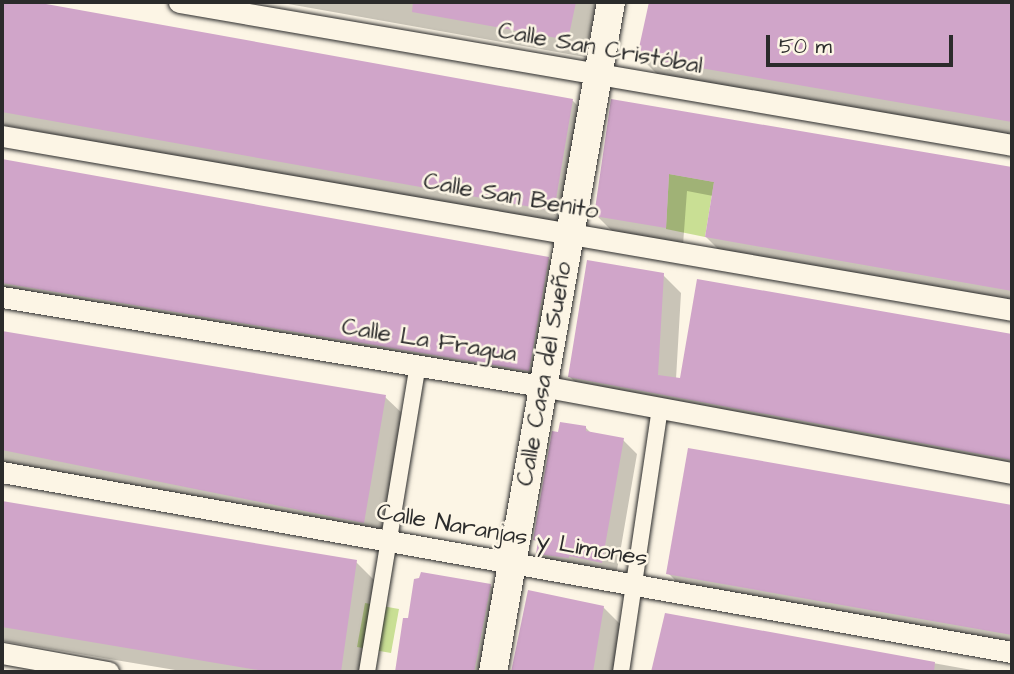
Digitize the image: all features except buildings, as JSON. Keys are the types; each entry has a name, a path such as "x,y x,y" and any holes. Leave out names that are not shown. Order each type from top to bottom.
{"street":[{"name":"Calle San Cristóbal","path":"179,2 1012,145"},
{"name":"Calle Casa del Sueño","path":"493,672 596,75 611,2"},
{"name":"Calle San Benito","path":"2,136 1012,310"},
{"name":"Calle La Fragua","path":"2,297 542,386 1012,473"},
{"path":"367,672 418,366"},
{"path":"621,672 660,408"},
{"name":"Calle Naranjas y Limones","path":"2,472 1012,652"},
{"path":"2,653 108,672"}],"green space":[{"path":"669,174 714,182 705,237 666,229"},
{"path":"365,603 399,609 391,653 357,647"}]}
